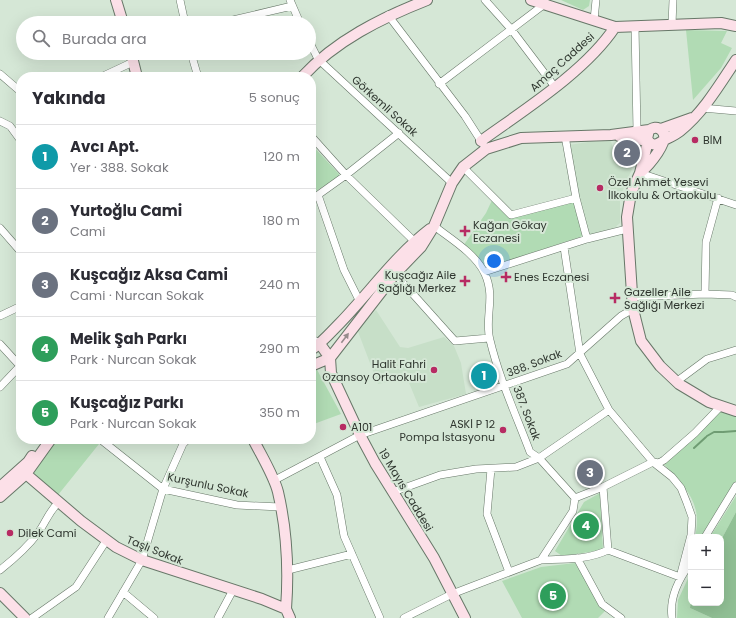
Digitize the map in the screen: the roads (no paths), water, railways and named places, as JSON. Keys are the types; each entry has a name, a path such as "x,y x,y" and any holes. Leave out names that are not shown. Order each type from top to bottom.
{"street":[{"path":"116,0 121,16"},
{"path":"180,0 183,16"},
{"path":"306,72 318,59 388,15 410,3 427,0"},
{"path":"485,0 511,29 555,87"},
{"path":"531,0 546,3 615,26 721,23 736,26"},
{"path":"594,20 596,0"},
{"path":"672,24 674,0"},
{"path":"245,16 291,3 297,16"},
{"path":"439,84 546,3"},
{"path":"388,15 439,84 465,116 484,145 521,138 611,135 654,128 661,129 694,117"},
{"name":"Amaç Caddesi","path":"330,358 395,274 421,247 434,226 452,184 463,167 484,145 555,87 600,46 615,26"},
{"path":"634,26 637,131"},
{"name":"Görkemli Sokak","path":"316,55 318,59 355,95 399,133 452,184"},
{"path":"109,72 129,60"},
{"path":"133,60 136,72"},
{"path":"192,60 195,72"},
{"path":"611,135 648,141 656,145 681,130 694,117 736,60"},
{"path":"0,74 16,88"},
{"path":"702,108 736,111"},
{"path":"0,121 10,126 16,135"},
{"path":"640,173 647,167 657,154 664,134 661,129"},
{"path":"649,130 647,134 648,141 640,173 627,207 627,229 633,309 641,341 646,349 676,382 693,394 720,406 736,411"},
{"path":"360,302 344,270 318,195 399,133"},
{"path":"565,136 576,198 587,239"},
{"path":"316,142 346,175 414,241"},
{"path":"463,167 511,215 576,198"},
{"path":"640,173 736,205"},
{"path":"705,294 706,242 718,198"},
{"path":"316,347 360,302 414,241 434,226"},
{"name":"387. Sokak","path":"434,226 471,256 484,272 490,288 489,338 530,452 539,458 575,498"},
{"path":"0,228 16,246"},
{"path":"484,272 587,239 627,229"},
{"path":"564,247 580,354 609,410 653,462 672,477 682,488 692,517 692,535 680,577 671,601 672,618"},
{"path":"395,274 455,341 489,338"},
{"path":"632,297 705,294 732,295 736,297"},
{"path":"0,316 16,308"},
{"name":"388. Sokak","path":"273,481 360,435 567,364 580,354 611,324 633,309"},
{"path":"316,341 320,344 330,358 331,373"},
{"path":"0,344 16,362"},
{"path":"676,382 707,358 736,350"},
{"path":"316,361 330,358"},
{"path":"316,364 331,373"},
{"path":"0,387 16,370"},
{"name":"19 Mayıs Caddesi","path":"331,373 360,435 434,558 465,618"},
{"path":"541,560 573,511 575,498 603,487 653,462 664,460 704,424 720,406"},
{"path":"393,492 440,475 476,469 516,467 539,458 609,410"},
{"path":"0,487 28,462 40,444"},
{"path":"0,497 26,474 47,444"},
{"name":"Kurşunlu Sokak","path":"106,444 163,489 237,505 280,507"},
{"path":"108,618 142,560 163,489 183,444"},
{"path":"255,444 278,491 286,538 288,613"},
{"path":"320,457 337,496 344,536 380,618"},
{"path":"491,469 487,514 509,572"},
{"name":"Taşlı Sokak","path":"26,474 58,503 106,541 142,560 262,598 288,613"},
{"path":"707,534 736,486"},
{"path":"603,487 608,550"},
{"path":"0,570 39,532 49,512 58,503"},
{"path":"32,618 76,587 106,541"},
{"path":"404,618 452,594 541,560 577,558 600,554 608,550 680,577"},
{"path":"288,570 352,554"},
{"path":"577,558 602,604 621,618"},
{"path":"680,577 688,566"},
{"path":"218,618 233,590"},
{"path":"123,592 154,618"},
{"path":"0,593 24,618"}],"waterway":[{"path":"723,432 736,431"},
{"path":"707,436 714,432 722,432"},
{"path":"694,448 706,437"}],"place":[{"name":"BİM","path":"695,140"},
{"name":"Yurtoğlu Cami","path":"627,153"},
{"name":"Özel Ahmet Yesevi İlkokulu & Ortaokulu","path":"600,188"},
{"name":"Kağan Gökay Eczanesi","path":"465,231"},
{"name":"Enes Eczanesi","path":"506,277"},
{"name":"Kuşcağız Aile Sağlığı Merkez","path":"465,281"},
{"name":"Gazeller Aile Sağlığı Merkezi","path":"615,298"},
{"name":"Halit Fahri Ozansoy Ortaokulu","path":"434,370"},
{"name":"Avcı Apt.","path":"484,376"},
{"name":"A101","path":"343,427"},
{"name":"ASKİ P 12 Pompa İstasyonu","path":"503,430"},
{"name":"Kuşcağız Aksa Cami","path":"590,473"},
{"name":"Melik Şah Parkı","path":"586,526"},
{"name":"Dilek Cami","path":"10,533"},
{"name":"Kuşcağız Parkı","path":"553,596"}]}
